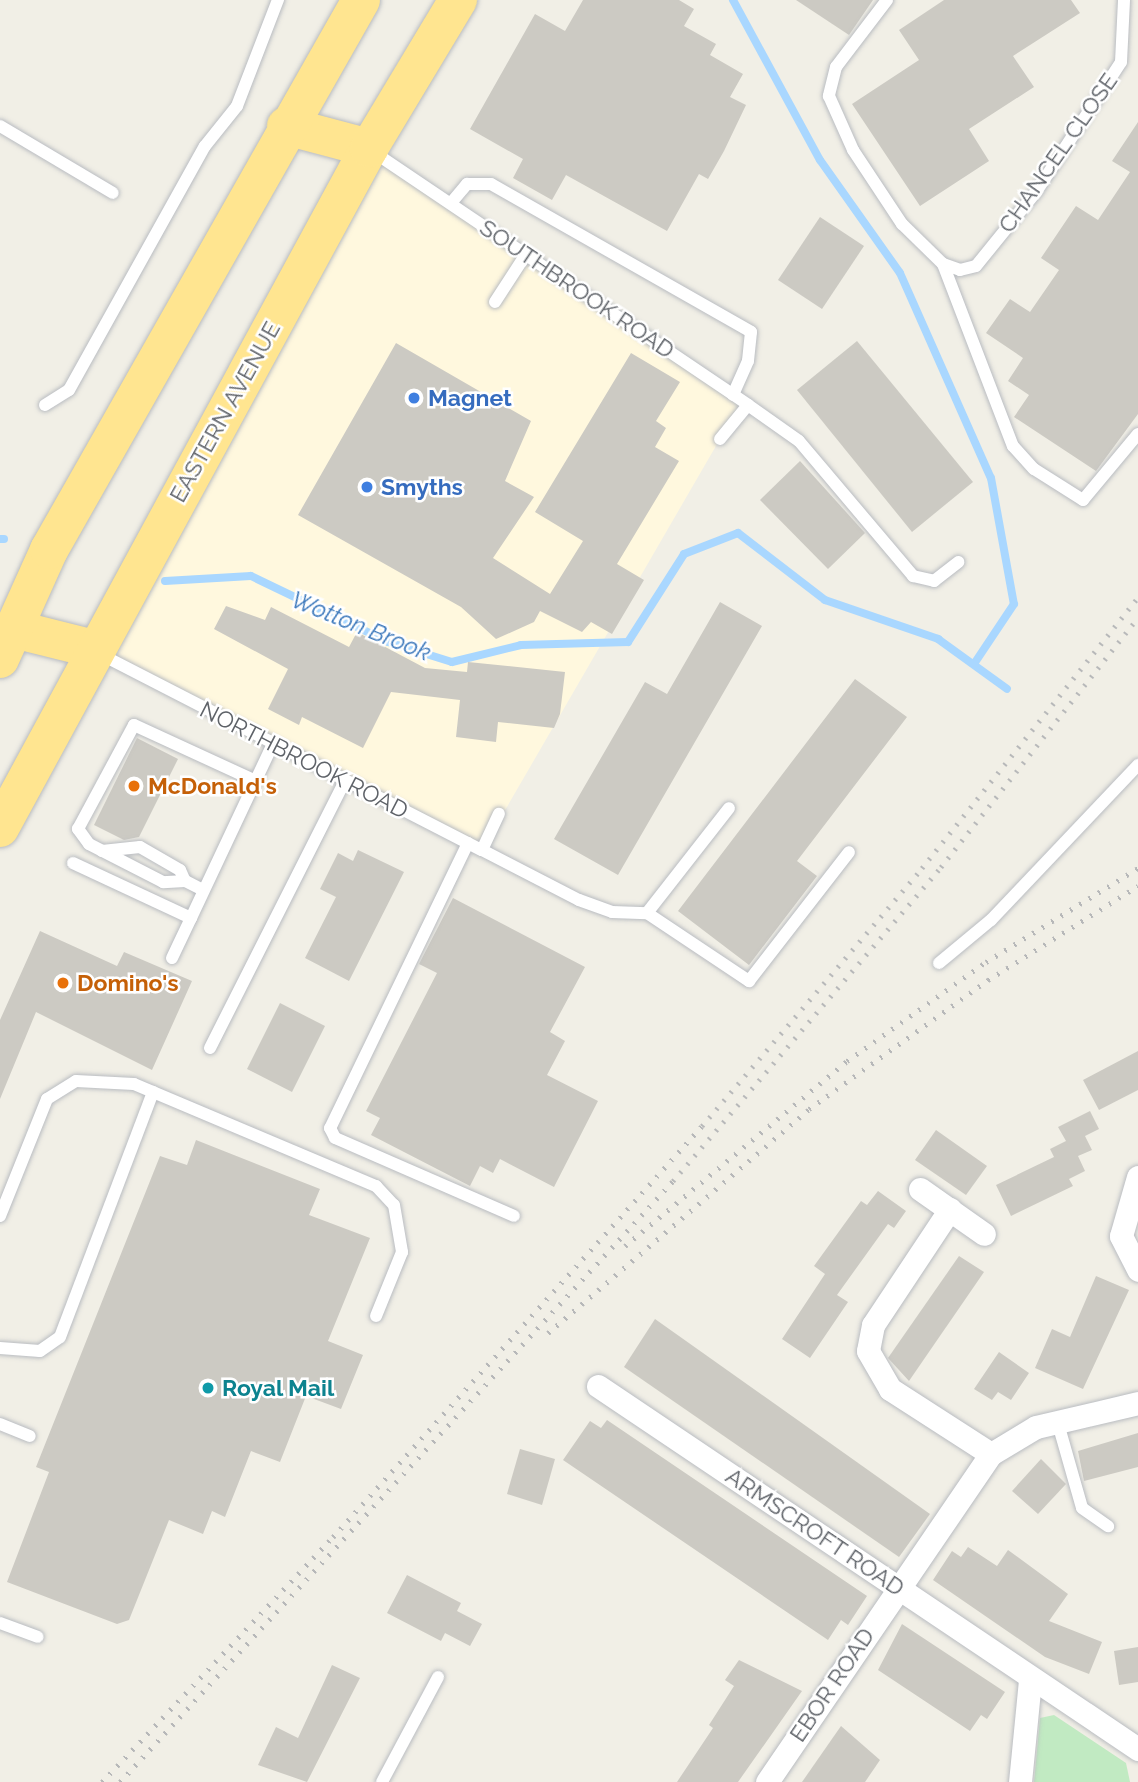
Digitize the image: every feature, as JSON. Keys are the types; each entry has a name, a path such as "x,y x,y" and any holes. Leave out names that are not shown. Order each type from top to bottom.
{"highway":[{"path":"94,649 7,644 49,550 286,126 360,0"},
{"name":"EASTERN AVENUE","path":"0,828 94,649 369,148 458,0"},
{"path":"286,126 369,148"}],"street":[{"path":"1138,1177 1121,1236 1138,1270"},
{"path":"920,1189 984,1234"},
{"path":"950,1209 873,1325 868,1351 875,1373 890,1389 991,1454 1057,1420 1138,1403"},
{"name":"ARMSCROFT ROAD","path":"598,1387 1031,1680 1138,1749"},
{"name":"EBOR ROAD","path":"767,1782 991,1454"},
{"path":"1020,1782 1031,1680"}],"lane":[{"path":"45,405 69,390 205,146 237,106 278,0"},
{"path":"887,0 836,68 829,96 853,150 902,224 943,264 1013,446 1034,469 1083,500 1138,433"},
{"name":"CHANCEL CLOSE","path":"943,264 960,270 976,266 1036,192 1121,62 1124,0"},
{"path":"0,126 113,193"},
{"name":"SOUTHBROOK ROAD","path":"369,148 799,441 914,576 934,581 958,562"},
{"path":"451,203 467,184 491,184 751,332 748,361 733,395"},
{"path":"495,302 526,254"},
{"path":"720,439 748,405"},
{"name":"NORTHBROOK ROAD","path":"94,649 579,900 612,912 647,913"},
{"path":"203,890 185,881 163,882 101,851 78,829 134,725 256,781"},
{"path":"172,958 273,744"},
{"path":"939,963 991,920 1138,765"},
{"path":"210,1048 345,781"},
{"path":"729,808 647,913 749,981 849,852"},
{"path":"482,850 499,814"},
{"path":"468,844 330,1128 335,1138 514,1216"},
{"path":"101,851 140,847 180,870 185,881"},
{"path":"73,863 191,918"},
{"path":"0,1216 47,1099 76,1081 134,1084 335,1166 385,1195 394,1205 402,1252 376,1315"},
{"path":"0,1348 40,1351 60,1337 153,1092"},
{"path":"1057,1420 1082,1508 1108,1526"},
{"path":"0,1424 30,1436"},
{"path":"0,1623 37,1637"},
{"path":"382,1782 438,1677"}],"shaded area":[{"path":"369,148 748,405 720,439 482,850 94,649"}],"green space":[{"path":"1054,1715 1126,1763 1130,1782 1034,1782 1040,1718"}],"building":[{"path":"583,0 679,0 694,9 684,26 716,44 710,55 743,74 730,97 746,105 724,151 708,179 699,174 667,231 566,175 552,200 513,178 523,159 470,129 535,14 565,31"},
{"path":"796,0 873,0 849,35"},
{"path":"944,0 1071,0 1080,13 1013,56 1034,87 969,129 989,161 920,206 852,104 919,60 899,30"},
{"path":"1138,122 1138,414 1096,471 1014,417 1029,395 1008,381 1023,358 986,333 1010,299 1030,312 1059,270 1041,258 1076,206 1098,220 1130,172 1112,161"},
{"path":"820,217 864,246 822,309 778,280"},
{"path":"857,341 973,482 912,532 797,390"},
{"path":"396,343 531,421 505,481 534,497 493,558 550,594 583,541 535,512 631,353 680,382 656,421 666,428 655,447 679,461 617,564 644,580 612,634 591,622 582,632 540,611 534,622 496,639 461,607 298,515"},
{"path":"800,461 865,533 828,569 760,500"},
{"path":"720,602 762,626 618,875 554,839 645,682 667,694"},
{"path":"226,606 265,620 271,607 349,647 357,632 425,668 467,672 468,662 565,672 560,714 554,728 498,722 496,742 456,737 460,700 391,692 363,748 302,717 299,725 268,709 288,669 214,629"},
{"path":"855,679 907,717 797,861 817,876 749,965 678,911"},
{"name":"McDonald's","path":"137,738 178,759 139,837 124,840 94,825"},
{"path":"358,850 404,872 349,981 305,958 336,897 320,889 338,853 353,861"},
{"path":"453,898 585,967 550,1032 565,1041 547,1075 598,1101 554,1187 500,1159 493,1173 480,1166 470,1186 371,1135 380,1118 366,1111 437,973 419,964"},
{"path":"40,931 117,966 124,952 192,981 152,1070 36,1012 0,1099 0,1020"},
{"path":"280,1003 325,1026 292,1092 247,1069"},
{"path":"1138,1051 1138,1090 1099,1110 1083,1080"},
{"path":"1090,1111 1099,1129 1085,1136 1092,1150 1078,1156 1085,1171 1069,1179 1073,1186 1011,1216 996,1185 1054,1157 1050,1149 1066,1141 1058,1127"},
{"path":"936,1130 987,1166 966,1195 915,1160"},
{"name":"Royal Mail","path":"196,1140 320,1189 309,1215 370,1238 328,1341 363,1355 341,1409 306,1396 280,1462 251,1451 225,1517 212,1511 203,1534 169,1520 129,1620 117,1624 7,1582 49,1472 36,1467 160,1156 187,1165"},
{"path":"878,1191 906,1211 894,1228 888,1224 837,1295 848,1302 810,1358 782,1339 825,1274 814,1266 861,1201 867,1205"},
{"path":"959,1256 984,1272 909,1381 888,1358"},
{"path":"1096,1276 1129,1290 1083,1389 1035,1368 1052,1329 1070,1337"},
{"path":"655,1319 930,1514 899,1557 624,1367"},
{"path":"999,1352 1029,1373 1011,1400 998,1392 992,1400 974,1389"},
{"path":"607,1420 867,1596 848,1625 841,1620 828,1640 563,1460 590,1421 601,1428"},
{"path":"1138,1433 1138,1467 1084,1481 1078,1451"},
{"path":"520,1449 555,1459 542,1505 507,1494"},
{"path":"1041,1459 1066,1484 1038,1514 1012,1491"},
{"path":"968,1547 997,1566 1008,1550 1068,1594 1049,1621 1102,1642 1089,1674 1045,1657 933,1580 952,1551 961,1557"},
{"path":"407,1575 461,1603 457,1611 482,1624 470,1646 445,1633 441,1641 387,1613"},
{"path":"902,1624 1005,1692 987,1719 981,1715 970,1731 878,1670"},
{"path":"1138,1647 1138,1682 1119,1685 1114,1651"},
{"path":"739,1660 802,1691 738,1782 677,1782 713,1728 709,1725 734,1686 725,1680"},
{"path":"332,1665 360,1678 307,1782 258,1765 276,1727 298,1738"},
{"path":"841,1726 880,1760 865,1782 802,1782"}],"waterway":[{"path":"733,0 820,160 900,273 991,478 1014,604 974,664"},
{"name":"Wotton Brook","path":"165,581 251,576 388,642 452,662 521,645 628,642 684,554 738,533 825,600 938,639 1007,689"}],"railway":[{"path":"102,1782 333,1537 702,1126 922,868 1138,597"},
{"path":"120,1782 673,1181 941,867 1138,618"},
{"path":"625,1246 847,1061 986,962 1138,868"},
{"path":"548,1333 809,1109 988,980 1138,886"}],"place":[{"name":"Magnet","path":"414,398"},
{"name":"Smyths","path":"367,487"},
{"name":"McDonald's","path":"134,786"},
{"name":"Domino's","path":"63,983"},
{"name":"Royal Mail","path":"208,1388"}]}
